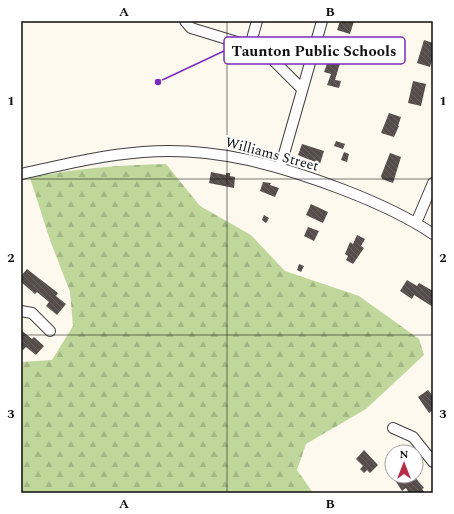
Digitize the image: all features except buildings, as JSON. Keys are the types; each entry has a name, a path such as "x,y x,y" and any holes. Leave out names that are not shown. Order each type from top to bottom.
{"street":[{"path":"185,21 191,28 250,46 268,55 302,89"},
{"path":"250,46 257,21"},
{"path":"280,168 321,22"},
{"name":"Williams Street","path":"21,174 120,154 167,151 221,154 280,168 372,201 416,223 433,234"},
{"path":"416,223 433,183"},
{"path":"21,311 32,313 50,331"},
{"path":"393,428 413,436 433,462"}],"green space":[{"path":"166,164 200,206 251,235 285,271 359,296 419,339 424,355 366,409 306,444 297,470 313,493 21,493 21,362 52,360 73,326 70,292 50,240 30,178 98,168"}],"place":[{"name":"Taunton Public Schools","path":"158,82"}]}
